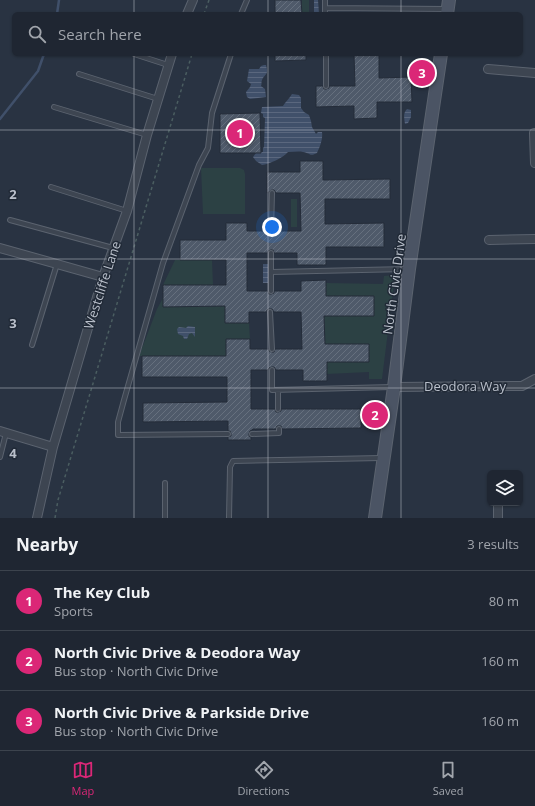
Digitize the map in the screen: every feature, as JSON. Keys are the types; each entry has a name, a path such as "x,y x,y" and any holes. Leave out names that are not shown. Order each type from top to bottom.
{"main road":[{"name":"North Civic Drive","path":"375,518 441,56"}],"street":[{"path":"188,12 193,0"},
{"name":"Westcliffe Lane","path":"37,518 53,447 103,277 127,211 147,135 171,56"},
{"path":"488,69 535,73"},
{"path":"534,133 535,163"},
{"path":"489,240 535,239"},
{"path":"0,248 103,277"},
{"name":"Deodora Way","path":"394,387 522,386 535,379"},
{"path":"3,432 53,447"},
{"path":"498,506 498,518"}],"lane":[{"path":"242,12 247,0"},
{"path":"325,0 326,12"},
{"path":"325,8 448,8"},
{"path":"140,56 168,65"},
{"path":"228,434 118,436 118,422 163,263 199,165 208,148 212,113 230,56"},
{"path":"326,56 326,86"},
{"path":"79,74 158,99"},
{"path":"54,107 147,135"},
{"path":"51,187 127,211"},
{"path":"272,193 272,231"},
{"path":"10,220 113,248"},
{"path":"271,253 271,291"},
{"path":"32,345 57,264"},
{"path":"271,272 410,269"},
{"path":"270,312 272,349"},
{"path":"272,370 272,390 394,387"},
{"path":"278,390 278,409"},
{"path":"252,434 279,434 279,428"},
{"path":"0,457 3,432"},
{"path":"229,518 230,467 232,461 384,458"},
{"path":"165,483 165,518"}],"path":[{"path":"205,12 209,0"},
{"path":"54,518 58,500 191,56"}],"green space":[{"path":"302,0 309,0 309,12 302,12"},
{"path":"201,168 240,168 244,170 245,214 203,214"},
{"path":"291,199 297,199 297,227 291,227"},
{"path":"175,260 212,260 213,285 163,285"},
{"path":"395,275 382,379 369,379 369,372 327,374 327,362 369,362 369,344 325,344 324,316 374,316 374,296 326,296 326,283 383,284 384,276"},
{"path":"163,298 164,307 225,306 225,323 249,323 250,339 226,339 226,356 139,356 157,309"}],"water":[{"path":"314,0 318,0 319,12 314,12"},
{"path":"266,65 267,73 262,80 261,86 265,89 266,97 250,99 247,97 246,92 251,84 247,81 249,69 259,69"},
{"path":"292,94 299,95 301,98 301,108 309,115 312,127 316,134 318,132 322,132 322,140 317,153 313,155 305,152 288,152 276,160 262,165 253,157 256,153 263,152 264,147 265,118 261,113 262,107 283,106"},
{"path":"407,109 411,110 411,117 408,123 405,124 404,114"},
{"path":"263,264 268,264 268,283 263,283"},
{"path":"188,326 195,327 195,337 192,333 189,334 187,339 184,339 183,336 178,334 177,329 179,327 186,328"}],"building":[{"path":"275,0 301,0 302,12 275,12"},
{"path":"275,56 306,56 306,60 275,61"},
{"path":"354,56 379,56 379,78 411,77 412,102 377,102 377,118 354,119 354,106 316,107 316,86 323,86 324,89 326,89 329,88 329,86 355,86"},
{"path":"260,113 261,153 220,153 220,114"},
{"path":"300,161 323,161 323,180 390,179 390,199 325,199 325,224 384,223 384,247 326,247 326,265 297,265 297,253 274,253 273,250 271,250 268,251 268,253 247,253 247,291 268,291 269,294 271,294 274,293 274,291 301,291 301,281 326,280 326,296 374,296 374,316 324,316 325,344 369,344 369,362 327,362 327,381 303,381 303,370 276,370 272,367 268,370 251,370 251,409 275,409 276,412 278,412 281,411 281,409 361,409 361,428 282,429 281,426 277,426 276,429 253,429 249,434 251,440 228,440 228,437 231,436 231,434 230,431 228,431 228,421 143,422 143,403 227,402 227,377 142,377 142,356 226,356 226,339 250,339 250,349 269,349 269,351 272,352 274,352 275,349 302,349 301,312 274,312 272,309 269,309 267,312 249,312 249,323 225,323 225,306 163,307 163,285 226,285 226,260 180,260 180,240 226,240 226,223 247,223 247,231 268,231 268,233 271,234 273,234 274,231 301,231 300,193 276,193 272,190 267,193 267,172 300,172"}],"waterway":[{"path":"57,12 59,0"},
{"path":"0,119 38,71 43,56"}],"place":[{"name":"North Civic Drive & Parkside Drive","path":"422,73"},
{"name":"The Key Club","path":"240,133"},
{"name":"North Civic Drive & Deodora Way","path":"375,415"}]}
